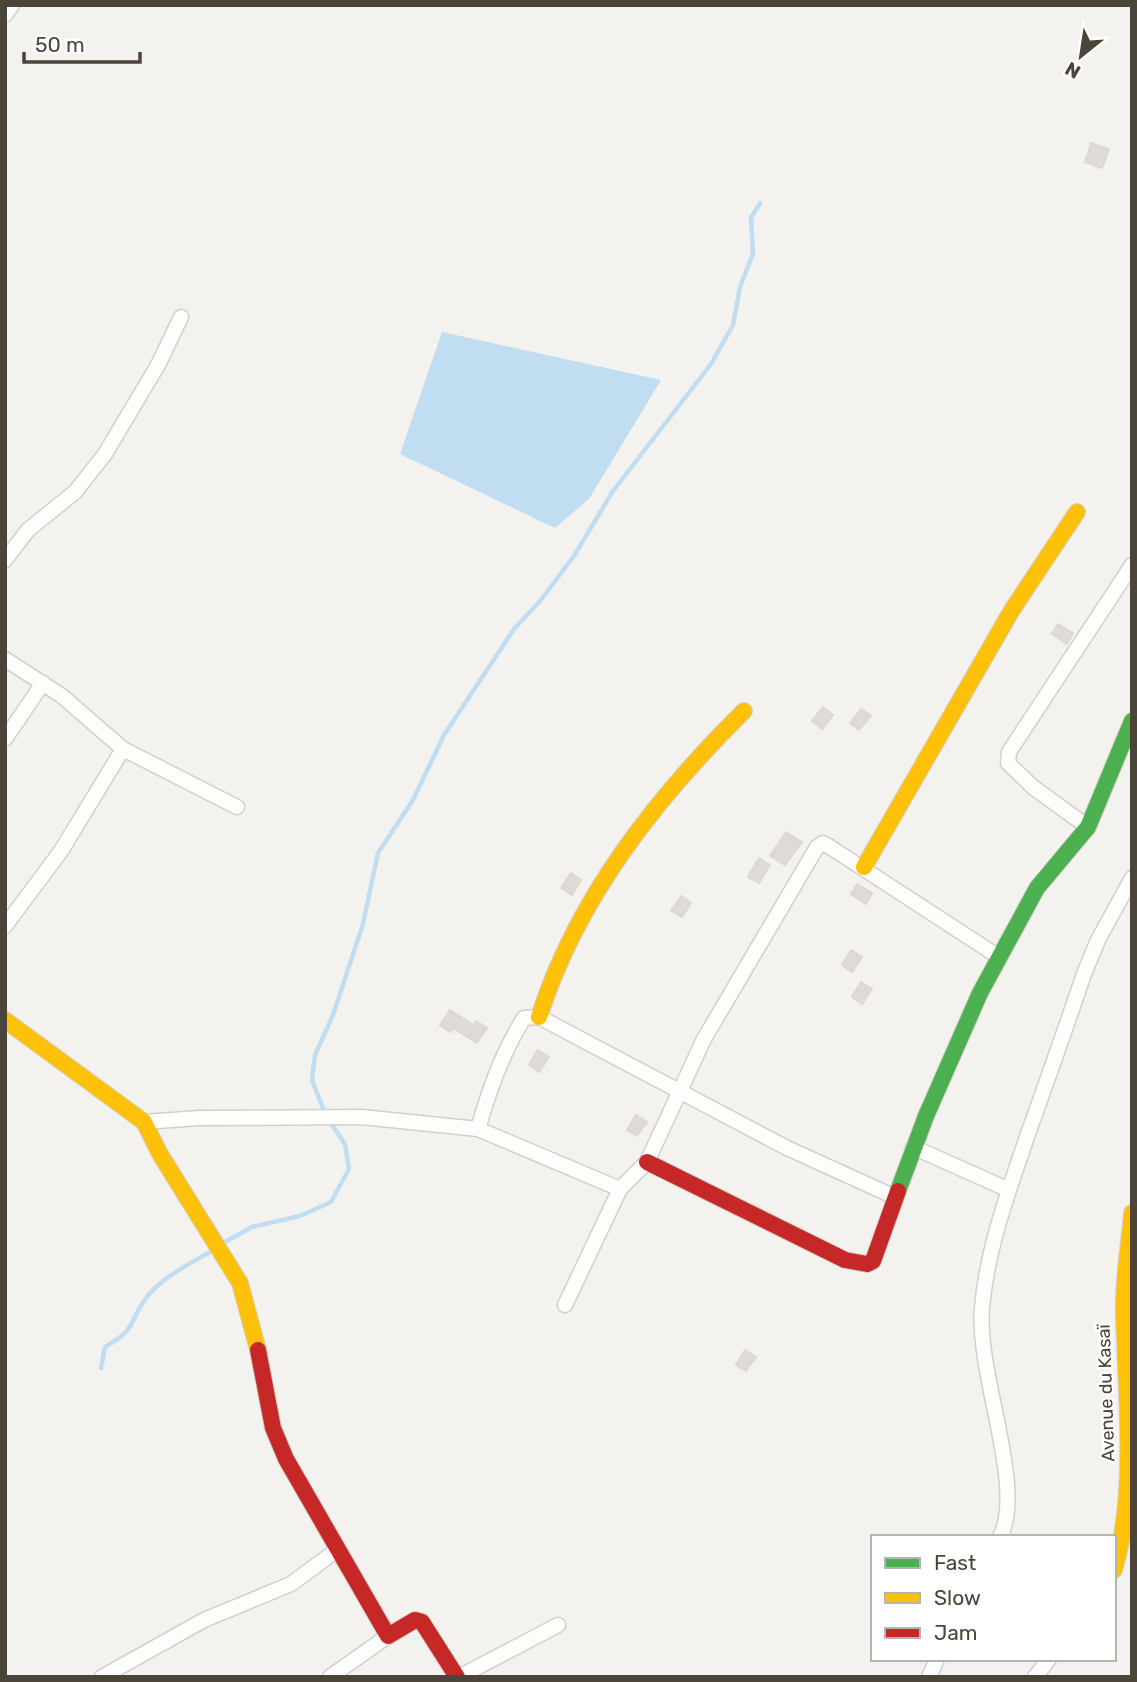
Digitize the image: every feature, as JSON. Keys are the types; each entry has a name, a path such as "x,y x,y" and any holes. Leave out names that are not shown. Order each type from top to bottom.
{"street":[{"path":"5,560 28,530 75,492 105,454 158,365 181,317"},
{"path":"863,867 1012,610 1077,512"},
{"path":"1088,827 1018,774 1008,763 1009,752 1132,565"},
{"path":"5,659 85,714 123,749 237,807"},
{"path":"5,739 43,683"},
{"path":"539,1017 544,998 568,944 607,877 682,775 744,712"},
{"path":"647,1162 845,1260 867,1264 878,1254 895,1197 962,1032 1037,888 1088,827 1132,722"},
{"path":"5,926 61,851 123,749"},
{"path":"565,1305 620,1189 647,1162 704,1039 817,847 823,843 863,867 999,957"},
{"path":"1001,1535 1009,1508 1007,1478 986,1378 982,1307 994,1242 1009,1190 1084,974 1098,940 1132,878"},
{"path":"478,1129 490,1088 512,1039 524,1018 539,1017 787,1148 895,1197"},
{"path":"5,1020 144,1122 240,1283 260,1358 263,1389 273,1428 286,1459 388,1636"},
{"path":"144,1122 199,1118 362,1117 478,1129 620,1189"},
{"path":"914,1147 1009,1190"},
{"name":"Avenue du Kasaï","path":"1122,1566 1129,1427 1124,1313 1132,1213"},
{"path":"102,1677 204,1620 291,1584 337,1550"},
{"path":"330,1677 415,1620 422,1622 458,1677 558,1625"},
{"path":"929,1677 936,1661"},
{"path":"1035,1677 1047,1661"}],"water":[{"path":"442,332 661,380 589,499 555,528 400,454"}],"building":[{"path":"1091,143 1109,149 1102,168 1085,162"},
{"path":"1058,624 1073,633 1067,644 1052,634"},
{"path":"823,707 833,715 822,729 812,721"},
{"path":"861,709 871,716 859,730 850,723"},
{"path":"786,832 802,842 785,865 770,856"},
{"path":"759,858 770,865 759,883 748,877"},
{"path":"571,873 581,880 572,895 561,888"},
{"path":"857,884 872,893 866,904 851,894"},
{"path":"681,896 691,903 682,917 671,911"},
{"path":"851,950 862,957 852,972 842,965"},
{"path":"861,982 872,989 862,1004 852,997"},
{"path":"450,1010 473,1025 476,1021 487,1028 477,1043 453,1028 451,1032 440,1025"},
{"path":"538,1050 549,1057 539,1072 529,1065"},
{"path":"636,1115 647,1122 637,1136 627,1130"},
{"path":"745,1350 756,1357 746,1371 736,1365"}],"waterway":[{"path":"223,1243 252,1227 300,1216 331,1202 349,1169 345,1144 326,1116 312,1080 315,1055 333,1015 363,924 378,853 413,800 444,735 514,629 540,601 574,556 613,491 711,364 733,325 740,287 753,253 751,218 760,203"},
{"path":"101,1368 105,1347 123,1335 152,1291 177,1271 213,1250"}],"traffic: fast":[{"path":"898,1191 926,1116 980,993 1037,888 1088,827 1132,721"}],"traffic: slow":[{"path":"864,867 1012,610 1077,512"},
{"path":"539,1017 555,973 575,931 623,852 680,779 744,711"},
{"path":"5,1020 144,1122 160,1154 240,1283 258,1350"},
{"path":"1116,1561 1126,1509 1128,1477 1124,1301 1132,1213"}],"traffic: jam":[{"path":"647,1162 845,1260 867,1264 873,1261 898,1191"},
{"path":"258,1350 273,1428 286,1459 388,1636 415,1620 422,1622 457,1677"}]}
